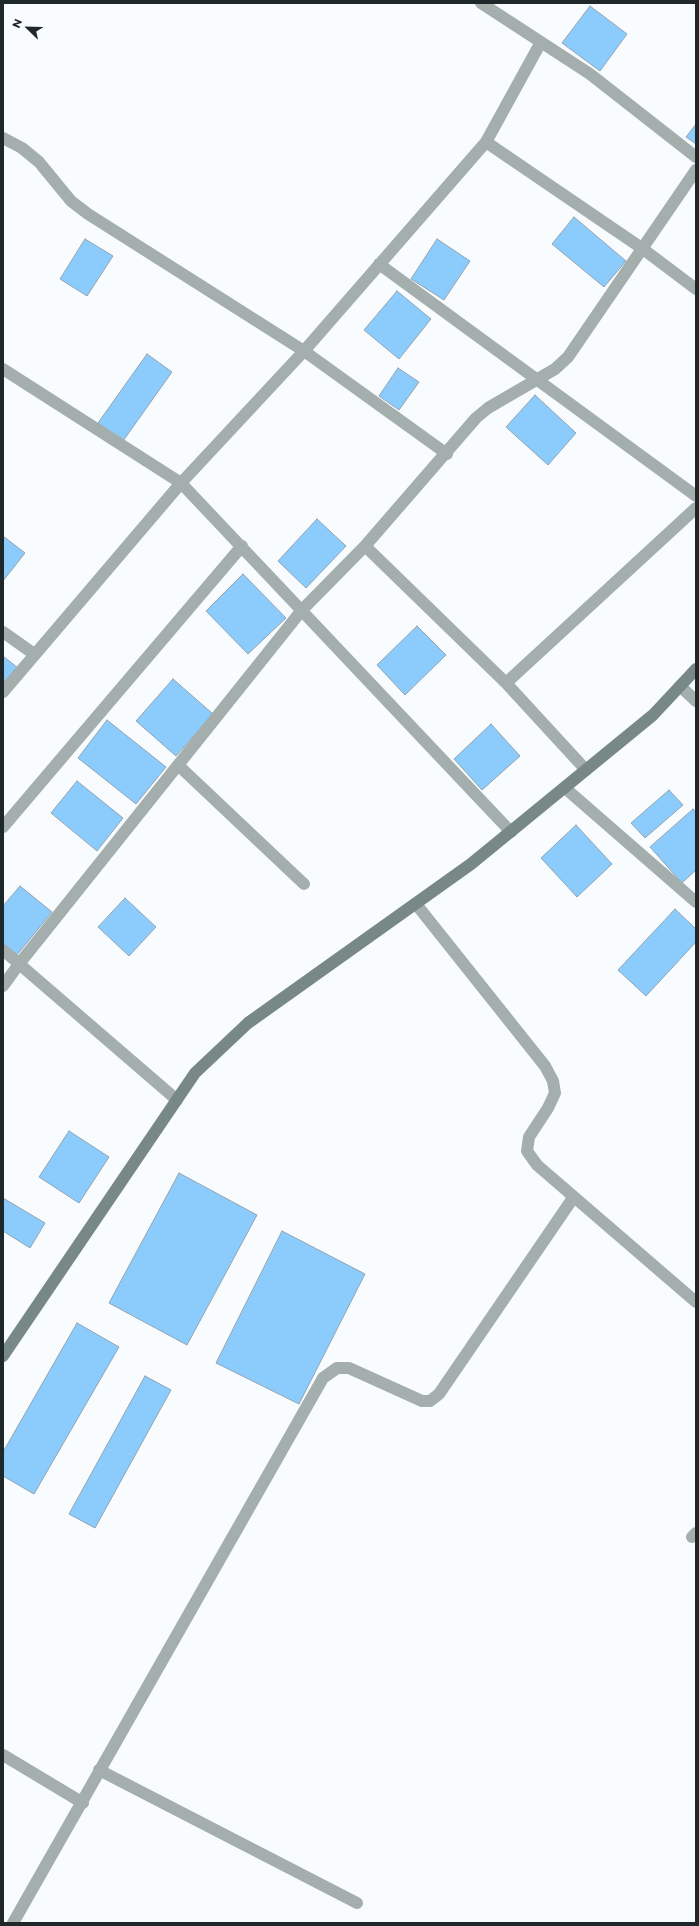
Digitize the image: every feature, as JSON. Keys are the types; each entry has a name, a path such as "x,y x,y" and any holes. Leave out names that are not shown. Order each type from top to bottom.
{"street":[{"path":"481,3 590,74 696,157"},
{"path":"3,692 181,483 304,351 486,142 541,42"},
{"path":"3,138 22,148 39,162 71,201 88,214 304,351 446,454"},
{"path":"486,142 643,249 696,289"},
{"path":"3,986 178,764 302,610 365,546 482,413 555,369 568,358 696,170"},
{"path":"379,264 696,496"},
{"path":"3,369 181,483 511,832"},
{"path":"506,683 696,508"},
{"path":"3,827 242,546"},
{"path":"365,546 506,683 586,770"},
{"path":"3,632 34,654"},
{"path":"3,1356 195,1073 248,1023 416,904 471,864 511,832 653,715 696,669"},
{"path":"680,686 696,701"},
{"path":"178,764 304,884"},
{"path":"565,788 696,902"},
{"path":"416,904 545,1066 553,1081 555,1093 548,1108 529,1137 527,1151 537,1165 573,1198 696,1302"},
{"path":"3,950 177,1100"},
{"path":"13,1923 83,1803 99,1770 323,1378 337,1368 349,1368 422,1401 430,1401 438,1394 573,1198"},
{"path":"3,1755 83,1803"},
{"path":"99,1770 357,1903"}],"building":[{"path":"590,6 627,34 600,71 562,43"},
{"path":"696,124 696,144 686,137"},
{"path":"574,217 626,261 604,287 552,244"},
{"path":"85,239 113,256 87,296 60,279"},
{"path":"437,239 470,261 444,300 411,279"},
{"path":"397,291 431,319 399,359 364,330"},
{"path":"147,354 172,372 123,441 98,423"},
{"path":"398,368 419,382 399,410 379,396"},
{"path":"535,395 576,433 548,465 506,427"},
{"path":"317,519 346,546 306,588 278,561"},
{"path":"3,536 25,553 3,581"},
{"path":"243,574 286,618 248,654 206,611"},
{"path":"417,626 446,655 405,695 377,665"},
{"path":"3,656 18,668 3,687"},
{"path":"173,679 213,714 176,756 136,721"},
{"path":"107,720 166,767 136,804 78,758"},
{"path":"491,724 520,756 482,790 454,759"},
{"path":"77,781 123,818 97,851 51,813"},
{"path":"669,790 683,805 645,838 631,823"},
{"path":"693,809 696,812 696,870 682,883 650,847"},
{"path":"576,825 612,864 577,897 541,858"},
{"path":"20,886 52,912 16,956 3,945 3,906"},
{"path":"125,898 156,927 129,956 98,927"},
{"path":"675,909 696,929 696,942 646,996 618,970"},
{"path":"69,1131 109,1157 79,1203 39,1177"},
{"path":"179,1173 257,1215 187,1345 109,1303"},
{"path":"3,1198 45,1223 30,1248 3,1231"},
{"path":"282,1231 365,1274 299,1404 216,1363"},
{"path":"77,1323 119,1347 34,1494 3,1476 3,1452"},
{"path":"145,1376 171,1390 95,1528 69,1514"}]}
